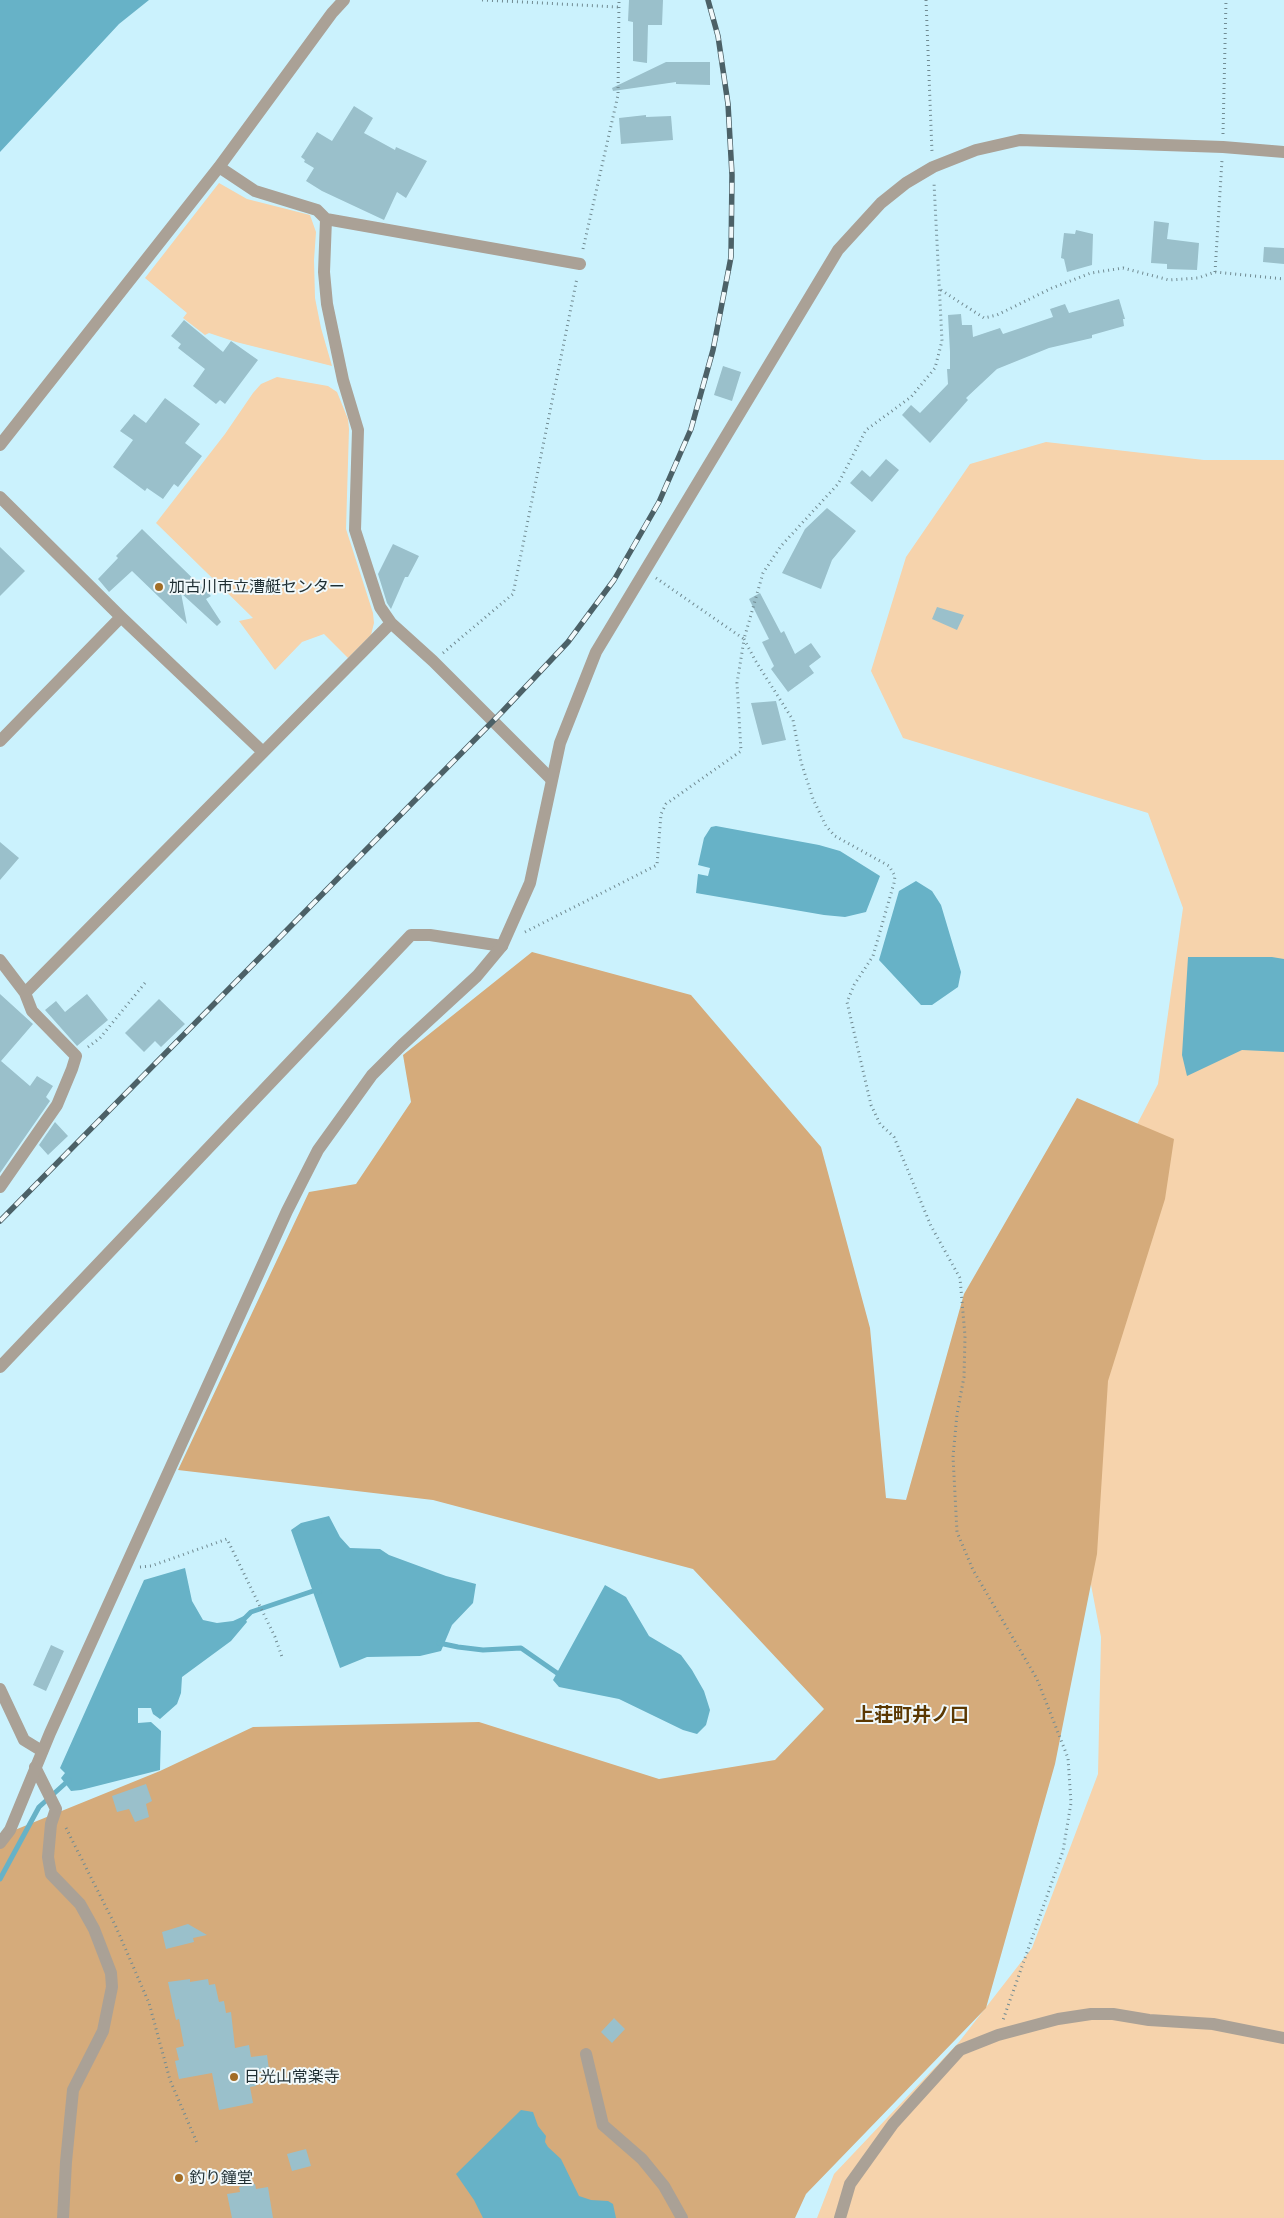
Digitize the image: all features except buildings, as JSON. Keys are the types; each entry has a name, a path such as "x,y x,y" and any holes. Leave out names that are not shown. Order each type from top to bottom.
{"street":[{"path":"0,446 219,167 332,13 344,0"},
{"path":"0,1843 10,1830 42,1751 286,1211 318,1150 372,1075 477,976 502,946 530,883 538,854 551,779 560,743 596,652 838,250 881,203 906,183 933,167 976,150 1020,140 1223,147 1284,152"},
{"path":"219,167 255,191 316,210 326,219 580,264"},
{"path":"326,219 324,272 327,304 343,380 358,430 355,530 380,608 391,623 433,661 551,779"},
{"path":"0,497 121,617 263,752"},
{"path":"0,742 121,617"},
{"path":"25,993 391,623"},
{"path":"0,1367 411,935 430,935 502,946"},
{"path":"0,960 25,993 32,1011 76,1056 57,1105 0,1186"},
{"path":"0,1689 24,1740 42,1751"},
{"path":"35,1767 56,1810 51,1824 48,1857 51,1874 80,1904 94,1929 112,1973 112,1987 103,2031 73,2090 63,2218"},
{"path":"840,2218 850,2184 893,2124 960,2050 998,2036 1058,2019 1099,2014 1113,2014 1149,2020 1213,2024 1284,2038"},
{"path":"586,2054 603,2125 642,2159 664,2186 682,2218"}],"path":[{"path":"482,0 619,7"},
{"path":"433,661 513,594 580,264 618,95 619,0"},
{"path":"510,931 522,933 657,865 661,814 666,804 741,751 737,683 744,639 763,572 781,546 838,484 866,430 911,397 935,368 942,341 926,0"},
{"path":"940,290 984,318 997,315 1052,288 1091,273 1123,268 1169,280 1198,278 1215,272 1284,279"},
{"path":"645,571 744,639 792,720 801,762 813,800 826,826 835,836 889,866 895,876 873,956 854,985 847,1002 871,1105 880,1124 894,1137 931,1226 960,1278 965,1336 964,1377 957,1414 954,1457 957,1532 973,1570 1037,1679 1068,1758 1071,1803 1064,1851 998,2036"},
{"path":"76,1056 100,1038 145,983"},
{"path":"125,1569 151,1566 227,1539 275,1637 282,1656"},
{"path":"56,1810 116,1927 148,2003 170,2080 198,2145"}],"shaded area":[{"path":"219,183 247,199 310,215 316,232 314,260 315,298 332,366 236,342 209,333 205,335 183,318 187,313 145,278"},
{"path":"277,377 328,386 337,392 348,419 346,529 373,613 374,623 371,635 348,658 324,634 302,642 275,670 239,621 253,618 156,523 225,434 253,393 261,384"},
{"path":"1046,442 1204,460 1284,460 1284,2218 817,2218 834,2174 959,2042 1032,1948 1098,1774 1101,1637 1074,1496 1105,1186 1158,1084 1183,908 1148,813 903,738 871,671 906,557 970,464"},
{"path":"532,952 691,995 821,1147 870,1328 886,1498 906,1500 964,1294 1077,1098 1174,1139 1165,1199 1108,1381 1097,1554 1055,1764 986,2008 806,2194 795,2218 0,2218 0,1836 160,1771 253,1727 479,1722 659,1779 775,1760 824,1709 693,1569 433,1500 178,1470 309,1192 356,1184 411,1102 403,1055"}],"water":[{"path":"0,0 149,0 119,24 0,152"},
{"path":"716,826 819,845 840,851 880,876 866,912 845,917 824,915 696,893 698,874 708,876 710,868 698,865 704,838 711,827"},
{"path":"916,881 932,891 941,905 961,972 958,987 932,1005 921,1005 879,960 899,891"},
{"path":"1188,957 1272,957 1284,959 1284,1052 1242,1050 1187,1076 1182,1055"},
{"path":"329,1516 340,1537 350,1548 380,1549 389,1555 446,1576 476,1584 473,1603 452,1625 441,1651 420,1656 367,1657 340,1668 291,1530 301,1523"},
{"path":"185,1568 192,1601 203,1620 217,1623 233,1621 244,1616 247,1622 231,1641 182,1677 181,1693 177,1704 160,1719 153,1714 151,1708 138,1708 138,1723 151,1722 161,1731 160,1770 71,1791 61,1778 65,1773 60,1768 144,1580"},
{"path":"605,1585 626,1597 649,1636 681,1655 692,1670 704,1691 710,1710 706,1725 697,1734 683,1730 619,1699 559,1687 553,1680"},
{"path":"521,2110 533,2112 538,2126 546,2136 545,2142 561,2159 579,2196 591,2200 608,2201 613,2204 616,2218 483,2218 474,2200 456,2174"}],"waterway":[{"path":"240,1623 251,1612 316,1590 319,1592"},
{"path":"439,1643 483,1650 521,1648 557,1673"},
{"path":"0,1879 39,1807 69,1780"}],"railway":[{"path":"0,1221 502,712 568,642 614,580 659,502 691,429 713,350 731,257 732,175 728,104 718,36 708,0"}],"place":[{"name":"加古川市立漕艇センター","path":"159,587"},
{"name":"日光山常楽寺","path":"234,2077"},
{"name":"釣り鐘堂","path":"179,2178"}],"district":[{"name":"上荘町井ノ口","path":"912,1716"}]}
